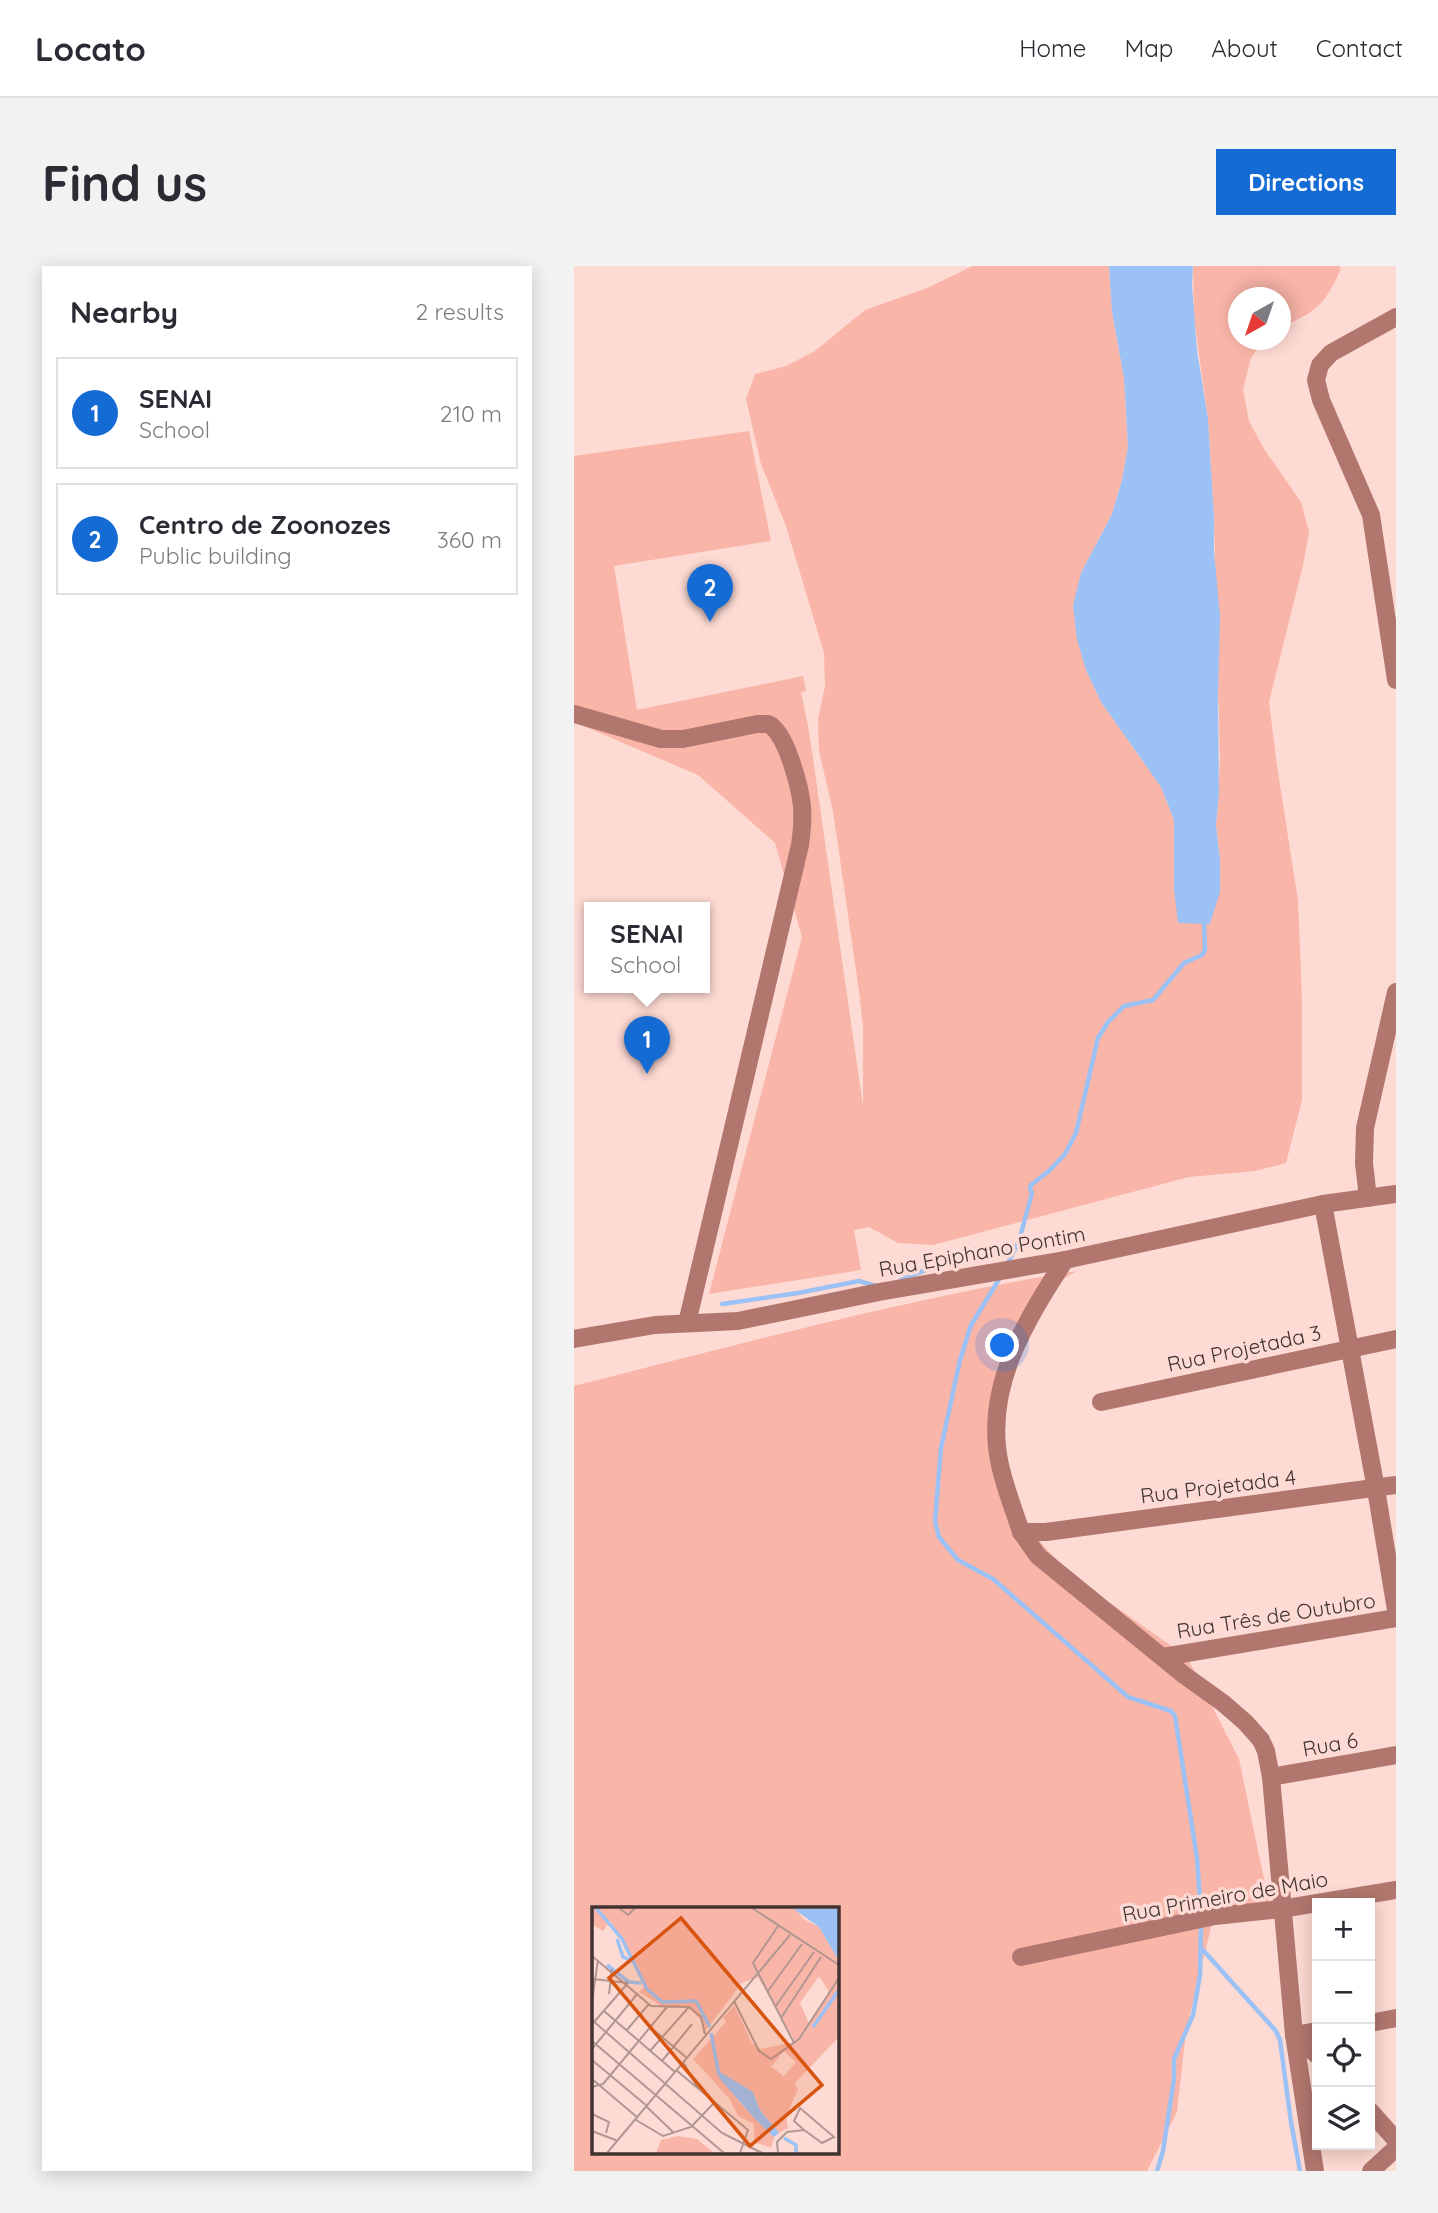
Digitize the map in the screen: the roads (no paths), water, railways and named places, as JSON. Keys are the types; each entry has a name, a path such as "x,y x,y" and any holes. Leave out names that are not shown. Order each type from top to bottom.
{"street":[{"path":"1396,317 1331,354 1320,365 1316,380 1321,400 1371,515 1396,680"},
{"path":"574,714 661,739 683,739 768,724 786,747 802,802 800,845 687,1323"},
{"path":"1368,1198 1364,1163 1365,1128 1396,994"},
{"name":"Rua Epiphano Pontim","path":"574,1339 655,1325 738,1321 879,1292 1065,1261 1322,1204 1396,1194"},
{"path":"1322,1204 1396,1610"},
{"path":"1065,1261 1034,1308 1005,1371 998,1401 1000,1464 1021,1532 1038,1556 1184,1675 1223,1703 1255,1732 1266,1751 1271,1777 1294,2035 1315,2171"},
{"name":"Rua Projetada 3","path":"1101,1402 1396,1339"},
{"name":"Rua Projetada 4","path":"1021,1532 1046,1532 1396,1485"},
{"name":"Rua Três de Outubro","path":"1163,1657 1396,1618"},
{"name":"Rua 6","path":"1271,1777 1396,1755"},
{"name":"Rua Primeiro de Maio","path":"1021,1957 1215,1916 1281,1909 1396,1890"},
{"path":"1375,2022 1396,2018"},
{"path":"1294,2035 1312,2032"},
{"path":"1294,2035 1312,2051"},
{"path":"1375,2117 1396,2140"},
{"path":"1371,2171 1396,2148"}],"water":[{"path":"1109,266 1193,266 1197,350 1208,419 1220,616 1219,793 1216,825 1220,892 1210,924 1178,923 1174,889 1174,820 1161,787 1101,702 1086,670 1077,640 1073,605 1081,573 1112,514 1128,447 1124,378 1112,312"}],"waterway":[{"path":"1007,1265 1019,1241 1032,1193 1031,1185 1065,1154 1076,1133 1098,1038 1108,1022 1124,1006 1153,1000 1184,963 1202,955 1205,950 1204,920"},
{"path":"901,1280 979,1248 1015,1249"},
{"path":"1001,1276 971,1325 960,1360 941,1448 935,1521 939,1537 958,1560 993,1579 1128,1697 1171,1711 1175,1716 1197,1858 1201,1914"},
{"path":"722,1304 859,1281 876,1286"},
{"path":"1157,2171 1163,2151 1174,2079 1174,2059 1193,2015 1200,1975 1201,1923"},
{"path":"1202,1949 1276,2031 1280,2040 1300,2171"}],"place":[{"name":"Centro de Zoonozes","path":"710,622"},
{"name":"SENAI","path":"647,1074"}]}
